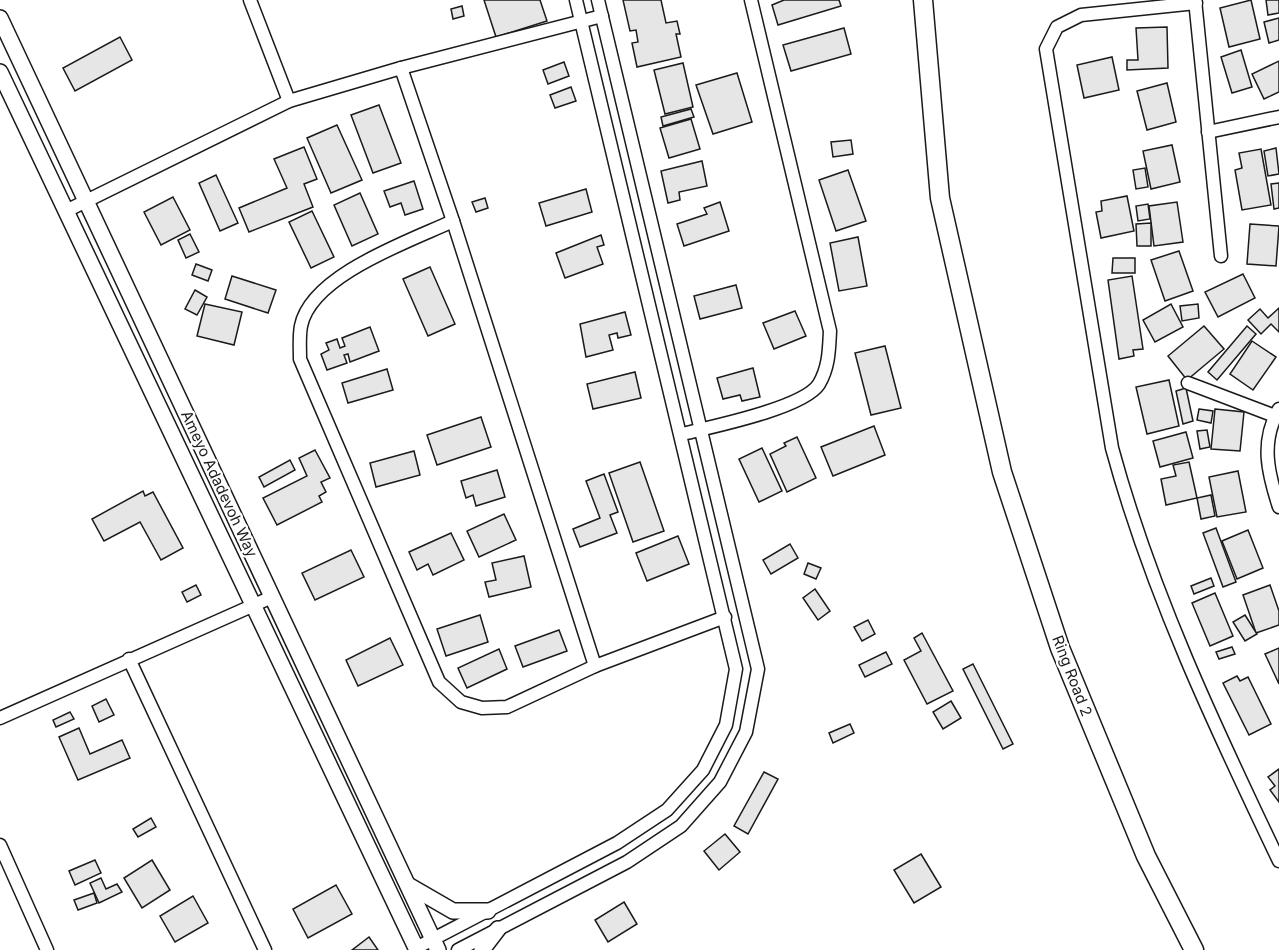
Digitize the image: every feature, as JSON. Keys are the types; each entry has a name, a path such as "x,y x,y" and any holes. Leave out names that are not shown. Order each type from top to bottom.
{"main road":[{"name":"Ring Road 2","path":"923,0 940,198 1002,472 1060,648 1146,856 1194,950"}],"street":[{"path":"250,0 289,101"},
{"path":"416,949 435,945 488,910 616,843 667,810 703,770 726,725 736,669 682,434 576,0"},
{"path":"458,950 627,862 681,826 720,782 746,732 758,669 598,0"},
{"path":"682,434 798,402 818,386 829,360 830,331 751,0"},
{"path":"1221,256 1196,1 1081,15 1057,27 1046,50 1112,448 1125,497 1204,704 1279,861"},
{"path":"66,210 289,101 401,68 602,16"},
{"name":"Ameyo Adadevoh Way","path":"0,18 435,945"},
{"path":"401,68 453,221 595,666"},
{"name":"Ameyo Adadevoh Way","path":"0,72 416,949"},
{"path":"1208,132 1279,117"},
{"path":"453,221 341,274 316,297 301,325 300,359 439,682 461,702 482,708 507,707 595,666 725,617"},
{"path":"1188,383 1277,412 1266,438 1268,473 1279,507"},
{"path":"0,718 272,597"},
{"path":"129,659 265,950"},
{"path":"0,845 47,950"},
{"path":"407,885 453,911 488,910"},
{"path":"482,950 498,929"}],"building":[{"path":"484,0 540,0 547,21 496,37"},
{"path":"623,0 661,0 666,23 677,21 680,34 676,34 681,57 637,67 632,43 638,42 636,30 630,31"},
{"path":"784,0 839,0 841,6 778,25 772,5"},
{"path":"1251,0 1260,39 1229,47 1220,8"},
{"path":"1266,0 1279,0 1279,13 1268,15"},
{"path":"462,6 464,16 453,19 451,9"},
{"path":"1279,18 1279,40 1269,43 1264,22"},
{"path":"1167,27 1168,68 1127,70 1127,60 1138,60 1136,28"},
{"path":"844,28 851,54 791,71 783,45"},
{"path":"120,37 132,60 75,91 63,68"},
{"path":"1241,50 1252,87 1232,93 1221,57"},
{"path":"1112,57 1119,90 1084,98 1077,65"},
{"path":"1279,61 1279,92 1264,99 1252,74"},
{"path":"564,62 569,76 548,84 543,70"},
{"path":"683,63 693,107 665,114 654,70"},
{"path":"737,73 752,122 713,134 696,85"},
{"path":"1167,83 1176,122 1147,130 1137,91"},
{"path":"571,87 576,101 555,108 550,95"},
{"path":"379,105 401,163 373,173 351,115"},
{"path":"691,109 694,117 663,126 661,117"},
{"path":"691,119 700,149 669,158 660,128"},
{"path":"337,125 362,180 331,193 307,138"},
{"path":"851,140 853,154 833,157 831,142"},
{"path":"1172,145 1180,182 1151,189 1143,151"},
{"path":"304,147 317,179 304,184 313,207 249,232 239,208 287,188 274,159"},
{"path":"1276,148 1279,174 1268,176 1264,151"},
{"path":"1261,149 1271,205 1242,210 1235,170 1242,168 1239,153"},
{"path":"702,161 707,186 679,192 680,200 668,203 661,171"},
{"path":"1145,168 1148,187 1136,189 1133,170"},
{"path":"848,170 866,221 836,231 819,180"},
{"path":"216,175 238,223 220,231 199,183"},
{"path":"414,181 423,209 405,215 401,203 390,207 384,191"},
{"path":"1279,183 1279,208 1274,209 1271,184"},
{"path":"586,189 592,212 546,226 539,203"},
{"path":"360,193 378,234 352,246 334,205"},
{"path":"1127,196 1134,231 1101,238 1096,212 1102,211 1101,201"},
{"path":"173,197 190,230 161,245 144,212"},
{"path":"485,198 488,208 476,212 472,202"},
{"path":"720,202 729,231 684,246 677,224 707,214 704,208"},
{"path":"1177,202 1183,242 1154,246 1149,206"},
{"path":"1148,204 1150,219 1138,221 1136,206"},
{"path":"312,211 334,257 311,268 289,222"},
{"path":"1151,223 1151,246 1137,246 1136,224"},
{"path":"1250,224 1279,226 1276,266 1247,264"},
{"path":"190,234 199,252 186,258 178,240"},
{"path":"601,235 604,245 597,247 603,264 565,278 556,253"},
{"path":"858,237 867,286 839,291 830,243"},
{"path":"1179,251 1193,291 1165,301 1151,260"},
{"path":"1113,258 1135,258 1135,273 1112,273"},
{"path":"196,264 212,270 208,281 192,275"},
{"path":"430,267 455,324 428,336 403,279"},
{"path":"1243,274 1255,298 1218,317 1205,292"},
{"path":"232,276 276,290 268,313 225,299"},
{"path":"1132,276 1143,349 1133,350 1134,356 1119,359 1108,280"},
{"path":"736,285 742,308 700,319 694,296"},
{"path":"195,290 207,297 197,315 185,309"},
{"path":"205,304 242,312 234,345 197,336"},
{"path":"1171,304 1183,327 1155,342 1143,320"},
{"path":"1198,304 1199,318 1182,321 1180,306"},
{"path":"1279,308 1279,332 1271,324 1261,334 1248,320 1260,309 1268,318"},
{"path":"795,311 806,336 774,349 763,323"},
{"path":"625,312 631,335 618,338 617,333 609,335 613,350 586,357 580,324"},
{"path":"1204,326 1224,349 1187,380 1168,356"},
{"path":"1247,326 1256,334 1217,380 1208,372"},
{"path":"370,327 379,351 350,362 348,354 344,355 347,363 327,370 321,354 329,350 326,343 337,339 340,348 345,346 342,338"},
{"path":"1252,341 1276,357 1253,390 1230,374"},
{"path":"885,346 901,408 871,415 855,353"},
{"path":"753,368 760,397 742,401 740,395 723,399 717,378"},
{"path":"387,369 393,390 348,403 342,383"},
{"path":"635,372 641,398 593,409 587,384"},
{"path":"1169,380 1179,426 1147,434 1136,387"},
{"path":"1186,388 1193,421 1183,424 1176,391"},
{"path":"1199,409 1213,411 1211,423 1197,420"},
{"path":"1215,409 1244,412 1240,451 1211,449"},
{"path":"481,417 491,447 437,465 427,435"},
{"path":"874,426 885,455 833,476 821,447"},
{"path":"1207,430 1210,447 1200,449 1197,431"},
{"path":"1186,432 1193,458 1160,467 1153,441"},
{"path":"797,437 816,478 787,492 770,454 786,446 784,443"},
{"path":"762,448 782,491 759,502 739,459"},
{"path":"315,450 330,478 321,482 326,492 319,496 322,502 277,525 263,498 307,476 299,458"},
{"path":"414,451 420,475 376,487 370,463"},
{"path":"290,460 295,470 264,487 259,477"},
{"path":"640,462 664,531 633,542 609,473"},
{"path":"1189,462 1197,498 1166,505 1161,479 1176,476 1173,465"},
{"path":"497,470 505,497 476,506 473,495 466,498 461,481"},
{"path":"1238,471 1246,512 1217,517 1209,477"},
{"path":"604,474 618,512 610,515 617,533 580,547 573,529 600,518 586,481"},
{"path":"143,491 145,496 153,492 183,548 161,560 140,522 104,541 92,519"},
{"path":"1211,495 1215,516 1201,519 1197,498"},
{"path":"504,514 516,540 479,557 467,531"},
{"path":"1216,528 1236,582 1223,587 1203,533"},
{"path":"1248,530 1263,568 1237,579 1222,541"},
{"path":"451,533 464,560 433,575 428,564 417,570 409,552"},
{"path":"678,536 689,564 647,581 636,553"},
{"path":"790,544 798,558 771,574 763,560"},
{"path":"351,550 364,577 315,600 302,573"},
{"path":"524,556 531,587 489,597 485,582 496,580 492,563"},
{"path":"808,563 821,568 816,579 804,574"},
{"path":"1211,578 1214,586 1194,594 1191,586"},
{"path":"196,585 201,595 187,602 182,592"},
{"path":"1270,585 1279,611 1279,625 1256,633 1243,595"},
{"path":"815,589 830,611 818,620 803,598"},
{"path":"1215,593 1233,636 1210,646 1192,603"},
{"path":"480,615 488,642 446,656 437,629"},
{"path":"1245,615 1257,634 1245,641 1233,622"},
{"path":"868,620 875,634 862,641 854,627"},
{"path":"559,630 567,651 523,667 515,646"},
{"path":"922,633 953,691 927,704 904,660 921,651 914,638"},
{"path":"390,638 403,665 358,686 346,660"},
{"path":"1232,647 1235,654 1219,659 1216,652"},
{"path":"1279,648 1279,684 1265,654"},
{"path":"499,649 507,669 467,688 458,668"},
{"path":"886,652 892,664 865,677 859,665"},
{"path":"973,664 1013,744 1003,749 963,669"},
{"path":"1237,676 1240,681 1248,677 1271,724 1249,735 1223,683"},
{"path":"106,699 114,715 99,722 92,706"},
{"path":"951,701 961,718 943,729 933,712"},
{"path":"70,712 74,719 56,727 53,720"},
{"path":"850,724 854,733 833,743 829,733"},
{"path":"79,728 90,754 122,740 130,758 78,780 59,737"},
{"path":"1279,769 1279,802 1270,790 1275,786 1268,777"},
{"path":"764,772 778,779 748,834 734,826"},
{"path":"151,818 156,827 138,837 133,829"},
{"path":"725,834 740,852 719,870 704,851"},
{"path":"921,854 941,887 914,903 894,870"},
{"path":"95,860 101,873 75,885 69,871"},
{"path":"152,860 170,890 142,908 124,878"},
{"path":"101,878 106,889 117,884 122,892 99,903 90,883"},
{"path":"336,885 352,914 308,938 293,909"},
{"path":"94,893 97,903 78,910 74,900"},
{"path":"193,896 208,923 175,942 160,916"},
{"path":"624,902 637,924 608,942 595,920"},
{"path":"369,937 378,950 352,950"}]}
